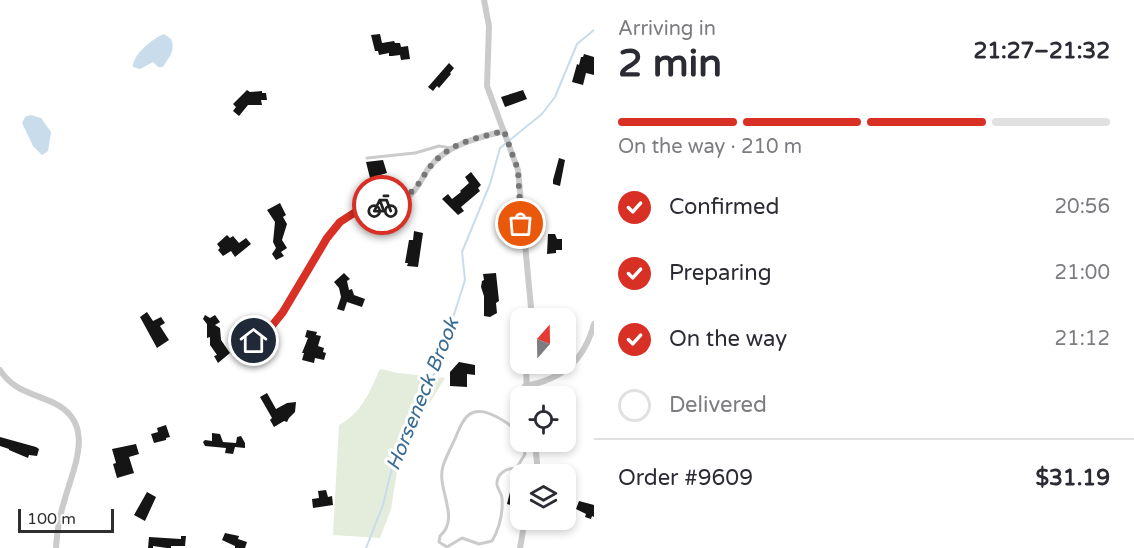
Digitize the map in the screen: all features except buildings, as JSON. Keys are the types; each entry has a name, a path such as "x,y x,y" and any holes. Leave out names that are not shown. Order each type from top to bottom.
{"street":[{"path":"484,0 489,26 487,86 492,105 518,170 531,308"},
{"path":"271,327 283,312 327,238 340,222 357,211 396,202 410,195 437,159 452,148 505,134"},
{"path":"526,374 525,386 536,384 573,365 586,348 594,324"},
{"path":"0,370 9,383 19,389 64,408 76,424 80,441 63,506 56,548"},
{"path":"520,548 523,530"}],"lane":[{"path":"367,158 415,153 439,146 452,148"},
{"path":"510,426 491,414 477,412 468,414 461,422 441,476 447,504 448,525 446,531 440,536 439,542 447,547 462,538 479,544 492,541 500,526 502,496 496,483 503,471 510,469"}],"green space":[{"path":"380,369 445,378 410,435 399,459 391,509 380,538 333,535 339,425 359,408"}],"water":[{"path":"164,34 171,39 173,47 163,67 158,67 153,62 140,69 133,67 136,57 144,48"},
{"path":"31,115 41,118 51,132 48,151 42,155 33,146 22,123 25,117"}],"waterway":[{"name":"Horseneck Brook","path":"366,548 383,505 395,455 440,359 465,280 462,252 490,184 500,148 542,114 555,97 577,44 594,30"}],"way so far":[{"path":"382,205 396,202 410,195 428,169 446,152 458,145 504,131 518,170 521,224"}],"route":[{"path":"254,341 252,332 258,325 267,324 271,327 283,312 327,238 340,222 357,211 382,205"}]}
